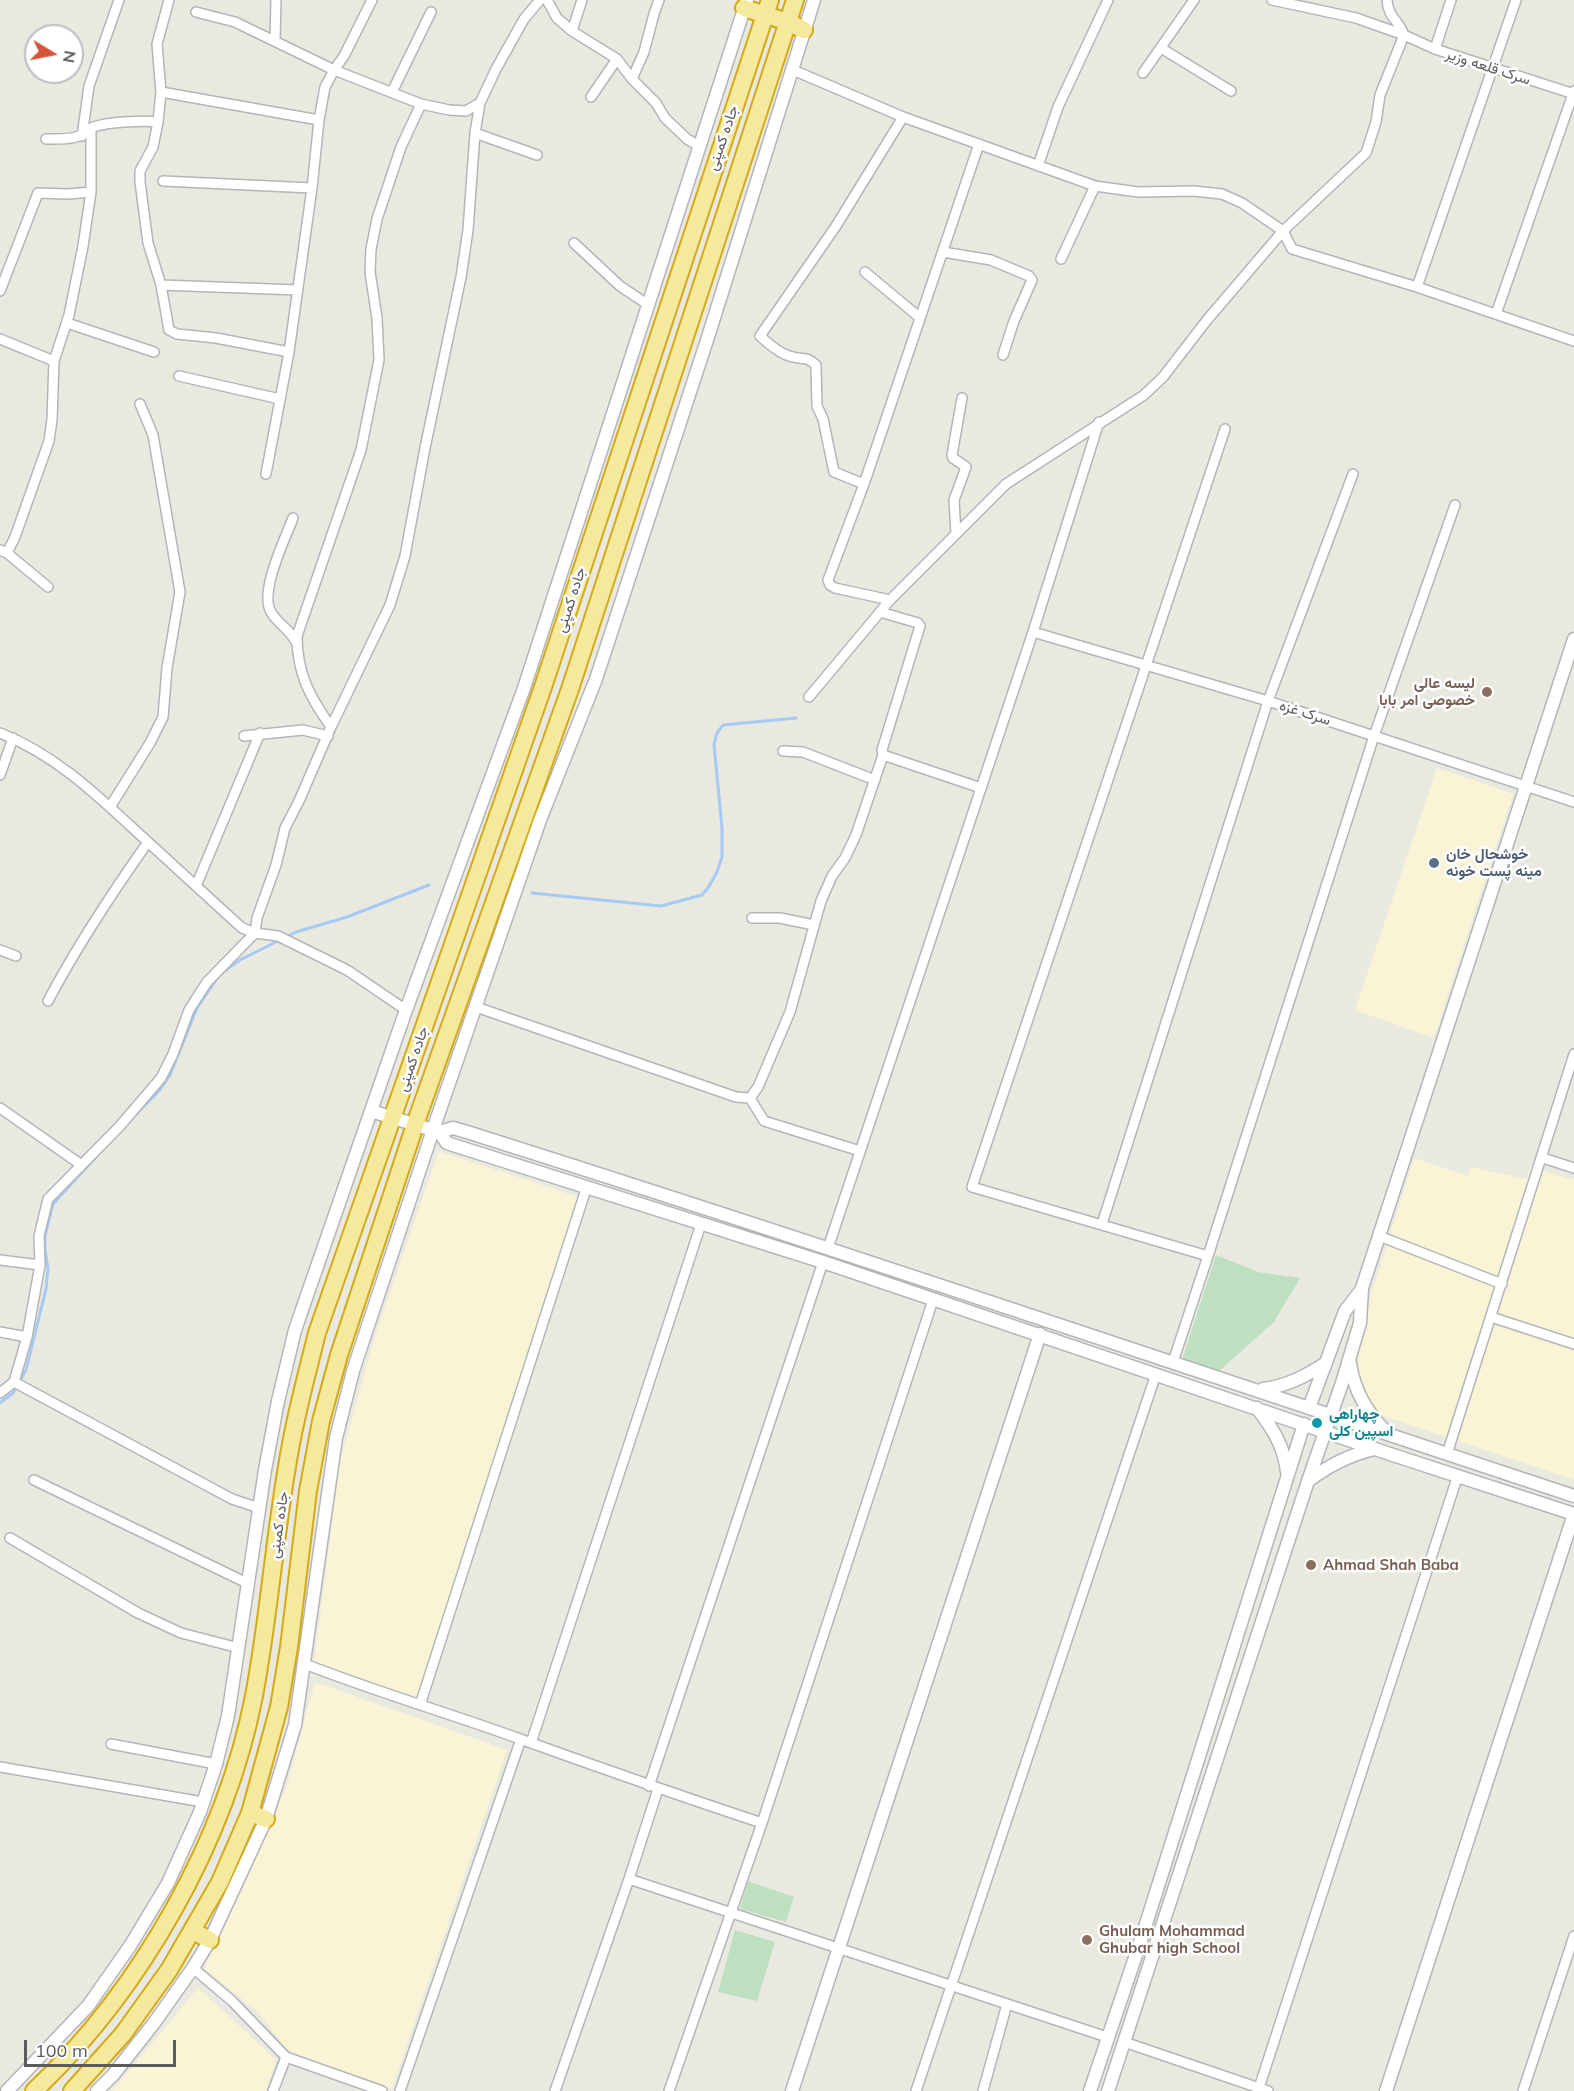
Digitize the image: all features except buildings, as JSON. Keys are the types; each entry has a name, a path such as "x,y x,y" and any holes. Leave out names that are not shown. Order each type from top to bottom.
{"highway":[{"name":"جاده کمپنی","path":"72,2091 123,2034 169,1970 219,1882 250,1813 279,1707 289,1647 308,1491 321,1421 339,1355 416,1125 570,689 795,0"},
{"path":"745,4 767,7 804,30"},
{"name":"جاده کمپنی","path":"34,2091 64,2063 111,2004 151,1947 173,1911 220,1814 242,1746 254,1695 282,1495 299,1401 317,1333 544,684 767,7"},
{"path":"250,1813 266,1819"},
{"path":"193,1931 210,1940"}],"street":[{"path":"82,136 89,86 119,0"},
{"path":"169,0 157,44 161,92 158,122 153,147 140,171 140,182 148,243 161,285 171,332 289,352"},
{"path":"275,41 276,0"},
{"path":"266,474 289,352 325,87 344,57 372,0"},
{"path":"547,0 557,18 572,31 617,58 632,79 656,103 665,118 687,139 699,146"},
{"path":"572,31 582,0"},
{"path":"632,79 644,52 659,0"},
{"path":"97,2091 154,2023 193,1968 210,1940 266,1819 295,1725 336,1438 353,1371 540,820 596,680 708,338 814,0"},
{"path":"1038,166 1058,107 1108,0"},
{"path":"1143,73 1194,0"},
{"name":"سرک قلعه وزیر","path":"1272,0 1356,18 1493,69 1574,93"},
{"path":"809,698 890,600 1006,484 1144,395 1163,377 1207,320 1283,231 1366,153 1376,122 1380,95 1404,35 1401,27 1389,13 1387,0"},
{"path":"1435,49 1451,0"},
{"path":"1416,287 1516,0"},
{"path":"0,1393 14,1382 27,1337 40,1265 39,1236 48,1199 118,1127 161,1078 173,1054 189,1010 207,982 255,933 256,918 276,865 285,828 300,801 329,731 390,605 405,556 461,277 468,230 475,133 480,103 507,49 537,1"},
{"path":"7,2091 88,2006 130,1946 168,1883 203,1802 216,1764 228,1716 259,1508 278,1401 295,1330 406,1011 524,688 745,4"},
{"path":"196,12 235,22 334,70 421,104 466,111 480,103"},
{"path":"392,92 431,12"},
{"path":"1161,48 1231,91"},
{"path":"591,96 617,58"},
{"path":"793,70 903,117 1095,186 1138,192 1194,191 1222,194 1242,203 1283,231 1292,249 1416,287 1574,340"},
{"path":"161,92 319,120"},
{"path":"1496,314 1574,93"},
{"path":"329,731 310,697 297,654 297,636 361,450 379,360 377,318 369,272 371,249 401,147 421,104"},
{"path":"864,483 834,472 823,419 817,406 816,365 808,358 792,357 782,353 760,336 836,226 903,117"},
{"path":"46,139 82,136 91,128 147,120 158,122"},
{"path":"48,587 4,552 15,537 49,441 54,361 67,322 92,192 91,128"},
{"path":"475,133 537,155"},
{"path":"890,600 835,588 828,580 864,483 979,144"},
{"path":"163,180 312,188"},
{"path":"1061,260 1095,186"},
{"path":"0,291 38,193 92,192"},
{"path":"574,243 620,286 647,304"},
{"path":"943,252 991,260 1029,276 1032,280 1014,321 1003,355"},
{"path":"865,272 919,317"},
{"path":"161,285 298,290"},
{"path":"67,322 154,352"},
{"path":"0,339 54,361"},
{"path":"178,376 280,399"},
{"path":"956,534 954,500 966,467 952,455 962,398"},
{"path":"110,807 150,743 163,717 167,668 180,592 153,435 140,404"},
{"path":"828,1248 1033,632 1099,422"},
{"path":"1208,1256 972,1187 1226,429"},
{"path":"1102,1224 1268,700 1353,474"},
{"path":"1173,1362 1374,736 1455,505"},
{"path":"293,518 267,590 269,609 280,625 292,632 297,645"},
{"path":"750,1098 758,1087 790,1012 820,901 856,835 883,755 882,750 920,626 918,623 880,612"},
{"name":"سرک غزه","path":"1033,632 1268,700 1574,802"},
{"path":"1108,2091 1331,1415 1360,1323 1362,1288 1574,639"},
{"path":"244,736 303,730 329,731"},
{"path":"196,886 260,733"},
{"path":"0,734 13,738 50,758 87,786 242,928 283,938 347,970 406,1011"},
{"path":"0,775 13,738"},
{"path":"783,751 803,752 874,780"},
{"path":"883,755 981,788"},
{"path":"48,1002 111,894 148,842"},
{"path":"752,918 780,918 814,926"},
{"path":"0,950 16,956"},
{"path":"476,1007 736,1098 750,1098"},
{"path":"1447,1454 1543,1158 1574,1054"},
{"path":"750,1098 764,1121 860,1151"},
{"path":"0,1108 80,1164"},
{"path":"371,1111 436,1131 453,1128 467,1132 910,1274 1574,1496"},
{"path":"436,1131 447,1143 824,1262 1574,1514 1386,2091"},
{"path":"1543,1158 1574,1168"},
{"path":"420,1705 587,1186"},
{"path":"734,1234 738,1219"},
{"path":"399,2091 526,1741 701,1224"},
{"path":"1379,1236 1502,1284"},
{"path":"0,1260 40,1265"},
{"path":"555,2091 629,1879 653,1788 824,1262"},
{"path":"905,1290 910,1274"},
{"path":"1090,2091 1140,1943 1309,1408 1345,1311 1362,1288"},
{"path":"669,2091 762,1823 933,1300"},
{"path":"1491,1317 1574,1344"},
{"path":"0,1332 27,1337"},
{"path":"792,2091 1040,1334"},
{"path":"1349,1358 1353,1381 1362,1400 1372,1417 1389,1435"},
{"path":"1256,1390 1277,1387 1302,1378 1326,1363"},
{"path":"916,2091 1156,1374"},
{"path":"14,1382 232,1499 259,1508"},
{"path":"1256,1408 1274,1430 1285,1455 1288,1477"},
{"path":"1308,1480 1353,1454 1375,1449"},
{"path":"1124,2042 1262,2090 1458,1475"},
{"path":"34,1480 249,1584"},
{"path":"10,1538 138,1613 182,1633 239,1647"},
{"path":"305,1664 344,1680 526,1741 653,1788 762,1823"},
{"path":"111,1744 216,1764"},
{"path":"0,1767 203,1802"},
{"path":"629,1879 1107,2037"},
{"path":"1524,2091 1574,1936"},
{"path":"1140,1943 1155,1948"},
{"path":"193,1968 232,2001 286,2057 382,2091"},
{"path":"983,2091 1007,2004"},
{"path":"273,2091 286,2057"}],"shaded area":[{"path":"1437,768 1513,794 1434,1038 1355,1010"},
{"path":"439,1151 581,1198 414,1705 311,1666 315,1655 340,1461 375,1336"},
{"path":"1414,1158 1468,1176 1470,1167 1527,1179 1530,1167 1574,1180 1574,1480 1371,1412 1357,1376 1361,1328"},
{"path":"315,1682 507,1750 392,2089 301,2058 287,2050 258,2012 204,1968 260,1849 288,1782"},
{"path":"198,1988 276,2060 266,2091 112,2091"}],"green space":[{"path":"1216,1255 1258,1272 1300,1278 1274,1322 1219,1371 1182,1360"},
{"path":"748,1881 794,1897 786,1922 740,1909"},
{"path":"735,1930 775,1942 757,2001 718,1992"}],"waterway":[{"path":"532,893 661,906 702,895 717,872 722,857 722,828 714,744 717,733 723,725 796,718"},
{"path":"133,1117 159,1091 170,1075 197,1008 220,974 240,960 296,932 347,917 429,885"},
{"path":"0,1403 13,1393 26,1370 46,1289 48,1269 45,1236 53,1204 96,1157"}],"place":[{"name":"لیسه عالی خصوصی امر بابا","path":"1487,692"},
{"name":"خوشحال خان مینه پُست خونه","path":"1434,863"},
{"name":"چهاراهی اسپین کلی","path":"1317,1423"},
{"name":"Ahmad Shah Baba","path":"1311,1565"},
{"name":"Ghulam Mohammad Ghubar high School","path":"1087,1940"}]}
